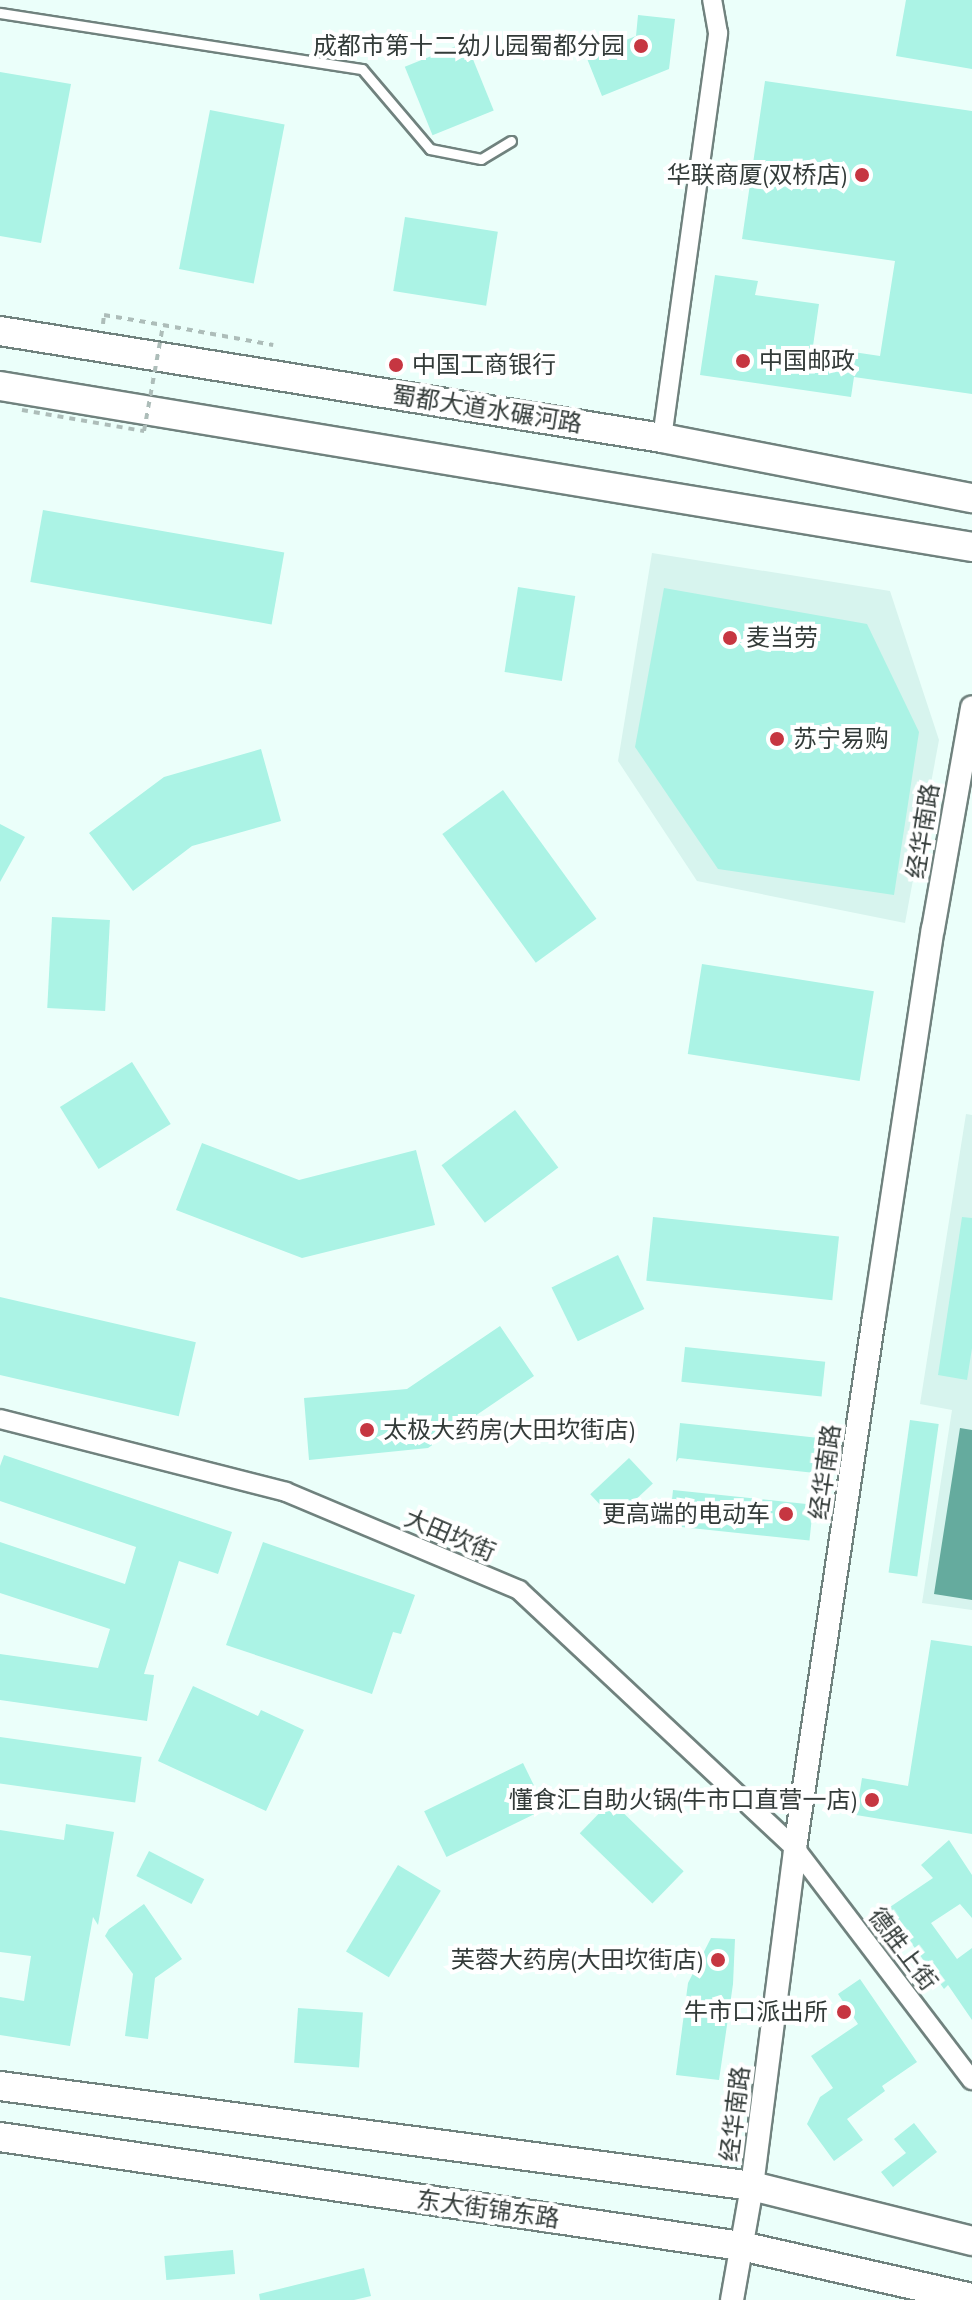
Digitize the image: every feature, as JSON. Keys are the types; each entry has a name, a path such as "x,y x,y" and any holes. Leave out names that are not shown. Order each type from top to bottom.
{"main road":[{"name":"蜀都大道水碾河路","path":"0,331 662,438 972,498"},
{"path":"0,386 972,547"},
{"path":"0,2086 752,2186 972,2241"},
{"name":"东大街锦东路","path":"0,2137 741,2246 972,2298"}],"street":[{"path":"662,438 718,33 712,0"},
{"name":"经华南路","path":"732,2300 752,2186 795,1848 933,929 972,707"},
{"name":"大田坎街","path":"0,1419 286,1492 519,1590 795,1848"},
{"name":"德胜上街","path":"795,1848 972,2080"}],"lane":[{"path":"0,13 362,69 430,149 481,159 511,141"}],"path":[{"path":"104,315 273,345"},
{"path":"22,410 144,431 163,325"}],"shaded area":[{"name":"苏宁易购","path":"652,553 890,591 939,740 905,923 697,881 618,761"},
{"path":"966,1114 972,1115 972,1610 922,1603 952,1410 920,1404"},
{"path":"960,1428 972,1430 972,1600 934,1594"}],"building":[{"path":"906,0 972,0 972,69 896,56"},
{"name":"成都市第十二幼儿园蜀都分园","path":"638,15 675,19 669,69 602,96 586,56 636,36"},
{"path":"466,42 494,111 433,135 405,67"},
{"path":"0,72 71,84 41,243 0,236"},
{"name":"华联商厦(双桥店)","path":"765,81 972,111 972,394 854,377 851,397 700,375 715,275 758,281 755,295 819,304 813,346 880,356 895,261 742,239"},
{"path":"210,110 285,125 254,284 179,269"},
{"path":"405,217 498,232 486,306 393,291"},
{"path":"43,510 284,553 272,624 30,582"},
{"path":"518,587 575,596 562,681 505,672"},
{"name":"苏宁易购","path":"664,588 867,624 919,732 894,895 718,869 635,747"},
{"path":"261,749 281,821 192,846 133,891 89,833 164,777"},
{"path":"503,790 596,919 536,963 442,834"},
{"path":"0,824 25,837 0,882"},
{"path":"52,917 110,920 105,1011 47,1008"},
{"path":"702,964 874,991 860,1081 688,1054"},
{"path":"132,1062 171,1124 99,1169 60,1107"},
{"path":"515,1110 558,1168 485,1223 442,1165"},
{"path":"202,1143 299,1180 416,1150 435,1225 302,1258 176,1210"},
{"path":"653,1217 839,1237 832,1300 646,1281"},
{"path":"962,1217 972,1218 972,1348 967,1380 938,1375"},
{"path":"618,1255 644,1309 578,1341 551,1287"},
{"path":"0,1297 196,1342 179,1416 0,1375"},
{"path":"500,1326 534,1376 428,1448 309,1460 304,1398 407,1389"},
{"path":"685,1347 825,1362 822,1397 681,1382"},
{"path":"910,1420 939,1424 917,1577 889,1573"},
{"path":"680,1423 819,1438 815,1473 679,1458 676,1462"},
{"path":"4,1455 232,1532 218,1574 179,1561 144,1674 154,1675 147,1721 0,1700 0,1654 98,1668 110,1629 0,1593 0,1542 125,1584 136,1547 0,1501 0,1466"},
{"path":"629,1458 653,1484 614,1520 590,1494"},
{"path":"673,1490 813,1505 809,1541 669,1526"},
{"path":"263,1542 415,1595 401,1634 393,1632 372,1694 226,1645"},
{"path":"931,1640 972,1646 972,1834 856,1815 862,1778 908,1786"},
{"path":"193,1686 258,1716 261,1710 304,1730 266,1811 158,1761"},
{"path":"0,1737 142,1757 135,1802 0,1783"},
{"path":"523,1763 545,1809 446,1857 424,1811"},
{"path":"611,1801 684,1871 652,1904 580,1833"},
{"path":"66,1824 114,1832 98,1925 93,1917 70,2046 0,2035 0,1997 24,2001 31,1956 0,1952 0,1830 64,1840"},
{"path":"949,1840 972,1875 972,1918 960,1904 931,1923 957,1959 972,1948 972,2020 948,1985 944,1989 887,1909 933,1878 921,1865"},
{"path":"149,1851 204,1879 192,1904 136,1876"},
{"path":"398,1865 441,1891 389,1977 346,1952"},
{"path":"144,1904 182,1959 155,1978 148,2039 125,2036 133,1974 105,1936 109,1929"},
{"path":"711,1938 735,1939 733,1984 719,2080 676,2075 688,1983"},
{"path":"860,1979 917,2062 882,2086 885,2091 847,2119 863,2140 834,2161 807,2124 820,2097 833,2088 811,2056 858,2024 838,1994"},
{"path":"298,2008 363,2013 359,2067 294,2063"},
{"path":"914,2123 937,2152 893,2187 881,2172 906,2153 894,2139"},
{"path":"233,2250 235,2274 166,2280 164,2256"},
{"path":"364,2268 371,2296 354,2300 260,2300 259,2294"}],"place":[{"name":"成都市第十二幼儿园蜀都分园","path":"641,46"},
{"name":"华联商厦(双桥店)","path":"862,175"},
{"name":"中国邮政","path":"743,361"},
{"name":"中国工商银行","path":"396,365"},
{"name":"麦当劳","path":"730,638"},
{"name":"苏宁易购","path":"777,739"},
{"name":"太极大药房(大田坎街店)","path":"367,1430"},
{"name":"更高端的电动车","path":"786,1514"},
{"name":"懂食汇自助火锅(牛市口直营一店)","path":"872,1800"},
{"name":"芙蓉大药房(大田坎街店)","path":"718,1960"},
{"name":"牛市口派出所","path":"844,2012"}]}
